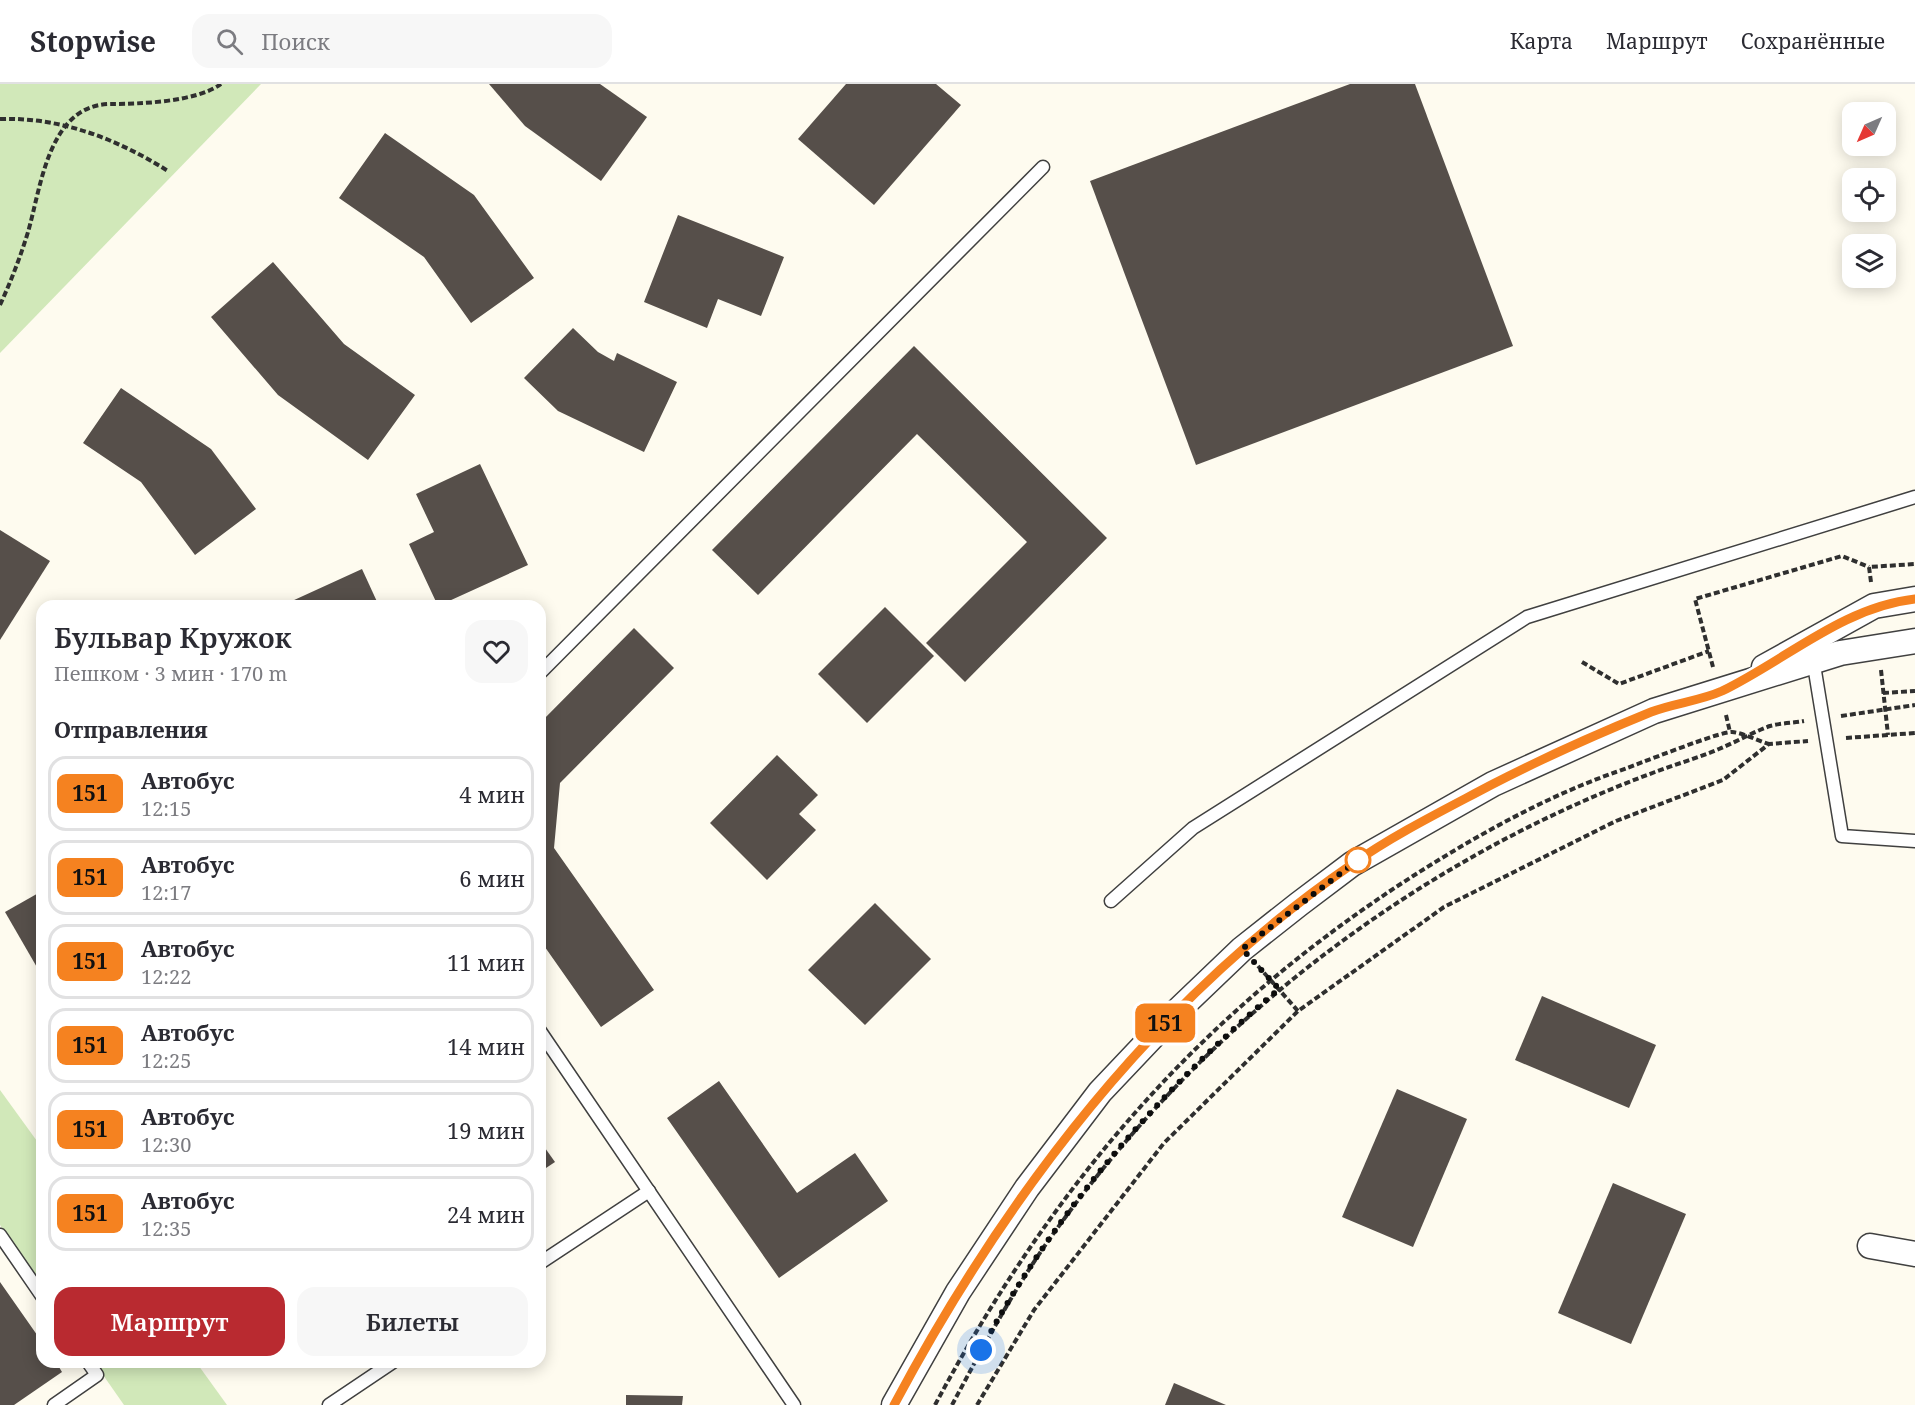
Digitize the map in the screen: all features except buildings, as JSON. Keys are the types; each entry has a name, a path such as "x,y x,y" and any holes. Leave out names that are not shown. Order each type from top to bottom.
{"street":[{"path":"894,1405 958,1292 1040,1170 1100,1092 1172,1016 1242,949 1352,864 1493,784 1654,711 1720,692 1811,651 1874,606 1915,599"},
{"path":"1811,651 1840,653 1915,641"},
{"path":"1870,1246 1915,1254"}],"lane":[{"path":"546,667 1043,167"},
{"path":"1111,901 1193,828 1527,617 1915,497"},
{"path":"1811,651 1842,836 1915,841"},
{"path":"546,1040 794,1405"},
{"path":"546,1259 649,1191"},
{"path":"0,1235 36,1287"},
{"path":"54,1405 97,1375 92,1368"},
{"path":"329,1405 384,1368"}],"path":[{"path":"0,305 18,266 42,177 54,144 67,125 82,112 97,104 175,100 221,84"},
{"path":"0,119 67,125 131,148 168,171"},
{"path":"1720,692 1695,599 1842,556 1869,567"},
{"path":"1582,662 1619,684 1709,651"},
{"path":"1883,693 1915,691"},
{"path":"952,1405 991,1331 1020,1284 1091,1182 1219,1043 1279,989 1353,932 1476,854 1621,784 1772,726 1915,705"},
{"path":"935,1405 966,1347 1036,1237 1091,1162 1168,1075 1270,979 1366,906 1459,846 1586,783 1730,732 1769,744 1915,733"},
{"path":"977,1405 1034,1310 1164,1143 1298,1011 1444,907 1616,820 1723,780 1769,744"},
{"path":"1242,949 1298,1011"}],"green space":[{"path":"0,84 261,84 0,353"},
{"path":"0,1090 36,1140 36,1277 0,1225"},
{"path":"98,1368 200,1368 227,1405 124,1405"}],"bus line":[{"name":"151","path":"894,1405 958,1292 1027,1188 1100,1092 1172,1016 1258,935 1352,864 1402,833 1493,784 1558,752 1654,711 1720,692 1874,606 1915,599"}],"route":[{"path":"981,1350 1026,1275 1091,1182 1172,1091 1219,1043 1279,989 1242,949 1358,860"}]}
